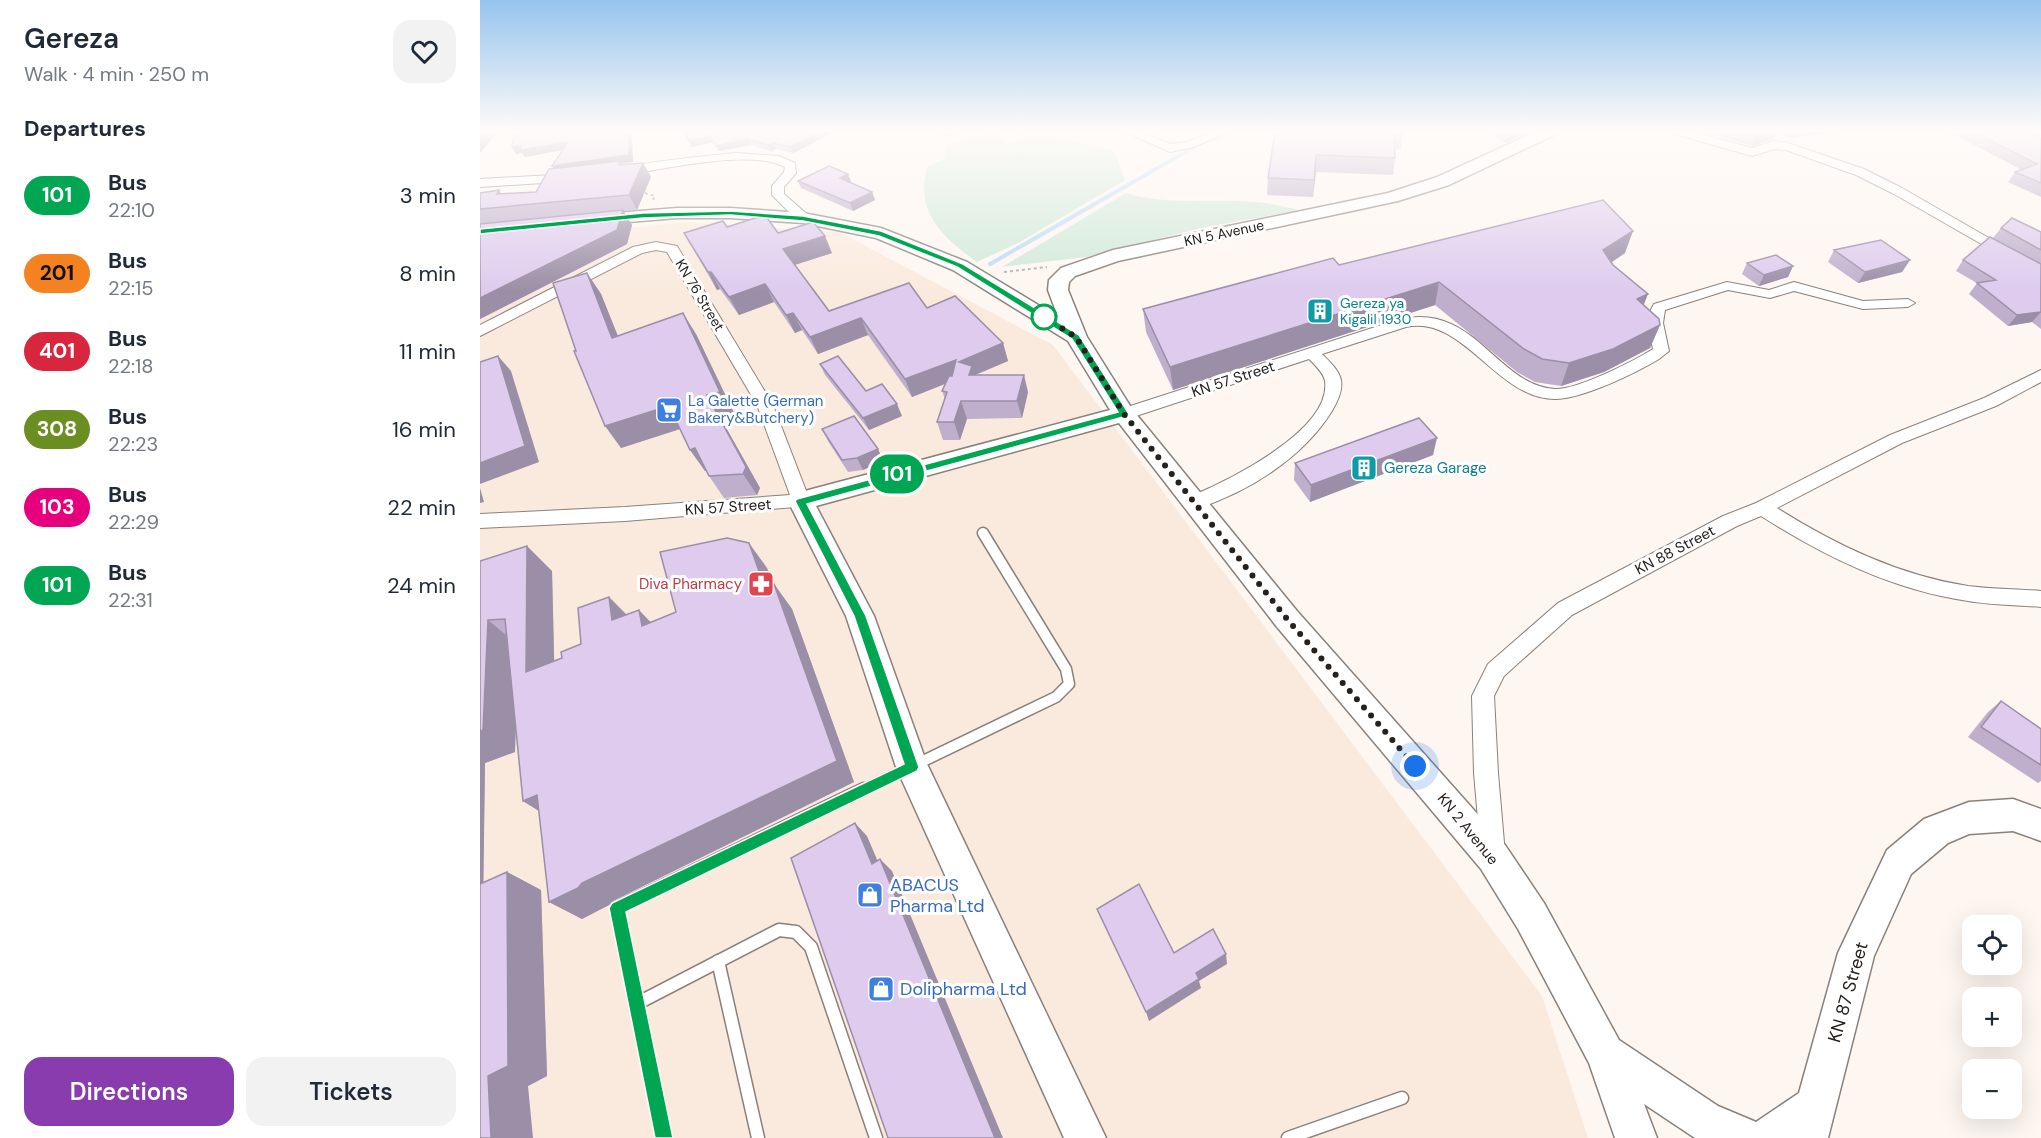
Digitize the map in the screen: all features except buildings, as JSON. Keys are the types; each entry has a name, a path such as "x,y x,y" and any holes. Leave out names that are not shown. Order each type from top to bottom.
{"main road":[{"name":"KN 5 Avenue","path":"1076,337 1058,290 1059,280 1068,272 1113,256 1392,196 1429,185"},
{"name":"KN 2 Avenue","path":"579,221 677,213 730,213 803,218 881,234 928,251 980,277 1076,337 1124,414 1287,619 1493,857 1531,916 1605,1054 1636,1138"},
{"name":"KN 57 Street","path":"801,501 1124,414"},
{"path":"801,501 860,616 912,767 1085,1138"},
{"name":"KN 87 Street","path":"1768,1138 1812,1122 1856,953 1899,862 1936,831 1969,818 2013,815 2041,825"},
{"path":"1605,1054 1704,1121 1745,1138"}],"street":[{"path":"779,185 778,195 803,218"},
{"path":"1885,185 2041,274"},
{"name":"KN 76 Street","path":"480,331 638,250 656,246 672,249 765,405 801,501"},
{"name":"KN 57 Street","path":"1124,414 1402,323 1420,320 1436,323 1459,336 1526,387 1555,394 1572,392 1652,357 1661,351 1655,326 1655,314 1659,307 1727,286 1770,294 1794,286 1863,305 1908,303"},
{"path":"1195,502 1267,468 1304,437 1323,411 1332,393 1333,381 1329,373 1312,353"},
{"name":"KN 88 Street","path":"1493,857 1483,696 1497,670 1565,609 1730,521 1762,508 1896,439 1990,402 2041,375"},
{"name":"KN 57 Street","path":"480,521 626,514 801,501"},
{"path":"1762,508 1848,558 1909,580 1959,593 2041,599"}],"lane":[{"path":"664,1138 617,908 1056,697 1069,684 1066,669 983,533"},
{"path":"638,1003 779,930 796,932 811,946 876,1138"},
{"path":"718,961 758,1138"},
{"path":"1288,1138 1402,1098"}],"path":[{"path":"980,277 1017,269 1056,266"}],"shaded area":[{"path":"688,222 839,232 1053,345 1542,996 1588,1138 480,1138 480,243"}],"green space":[{"path":"924,185 1116,185 1020,242 977,262 950,241 935,224 926,203"},
{"path":"1126,193 1174,201 1239,201 1300,210 1201,228 1086,257 1002,267"}],"waterway":[{"path":"990,264 1128,185"}],"bus line":[{"name":"101","path":"480,232 677,213 730,213 803,218 881,234 960,266 1010,294 1076,337 1124,414 801,501 860,616 912,767 617,908 664,1138"}],"place":[{"name":"Gereza ya KigaliI 1930","path":"1320,311"},
{"name":"La Galette (German Bakery&Butchery)","path":"669,410"},
{"name":"Gereza Garage","path":"1364,468"},
{"name":"Diva Pharmacy","path":"761,584"},
{"name":"ABACUS Pharma Ltd","path":"870,895"},
{"name":"Dolipharma Ltd","path":"881,989"}],"route":[{"path":"1044,317 1076,337 1124,414 1287,619 1415,766"}]}
